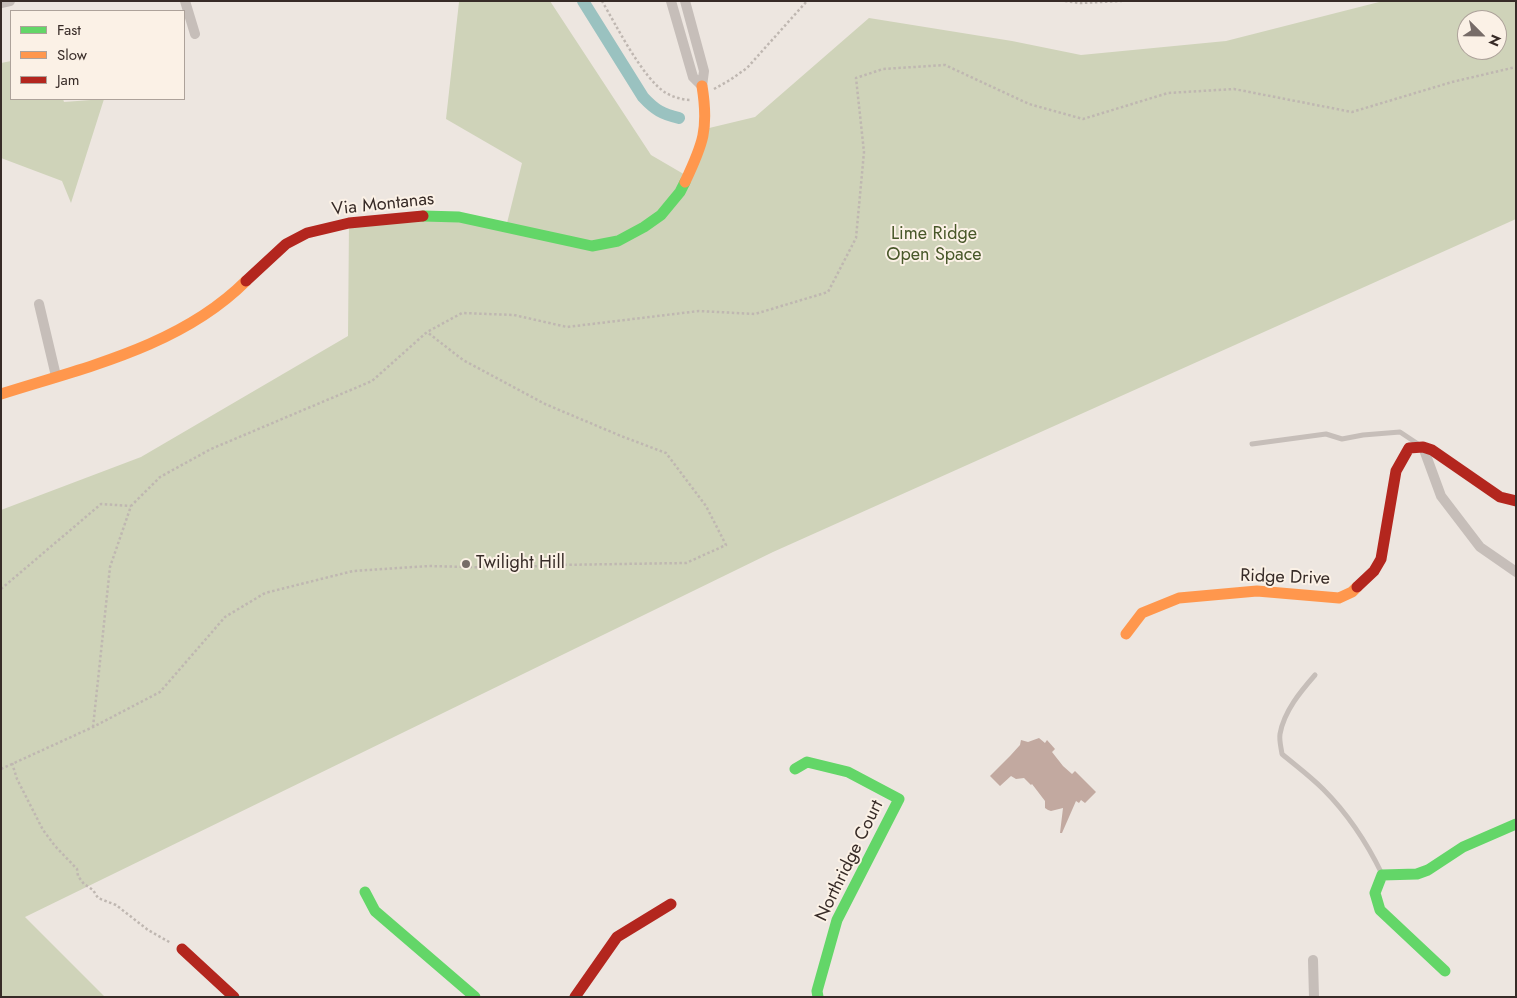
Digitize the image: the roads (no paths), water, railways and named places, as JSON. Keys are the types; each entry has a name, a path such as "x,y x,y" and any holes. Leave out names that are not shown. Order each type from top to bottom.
{"street":[{"path":"1,3 10,1"},
{"path":"185,1 195,34"},
{"name":"Via Montanas","path":"671,1 692,77 702,86"},
{"name":"Via Montanas","path":"1,394 136,351 194,321 237,290 286,244 307,233 358,222 417,216 451,216 592,246 618,241 644,227 661,215 680,192 701,148 706,129 702,86 704,71 685,1"},
{"path":"39,304 56,376"},
{"path":"1422,447 1432,450 1500,497 1516,501"},
{"path":"1422,447 1441,496 1480,547 1516,572"},
{"name":"Ridge Drive","path":"1126,634 1142,613 1179,598 1257,591 1339,598 1352,592 1374,572 1381,558 1396,471 1409,448 1422,447"},
{"name":"Northridge Court","path":"796,769 807,762 848,772 899,799 838,920 818,994"},
{"path":"1445,970 1380,910 1375,893 1382,875 1417,874 1463,847 1516,824"},
{"path":"364,892 376,911 475,997"},
{"path":"575,997 617,937 671,904"},
{"path":"182,949 234,997"},
{"path":"1313,960 1314,997"}],"lane":[{"path":"1252,444 1326,434 1342,439 1400,432 1422,447"},
{"path":"1315,675 1300,693 1288,713 1280,734 1282,754 1323,789 1369,848 1382,875"}],"waterway":[{"path":"583,1 643,97 659,111 679,118"}],"place":[{"name":"Twilight Hill","path":"466,564"}],"park label":[{"name":"Lime Ridge Open Space","path":"934,245"}]}
